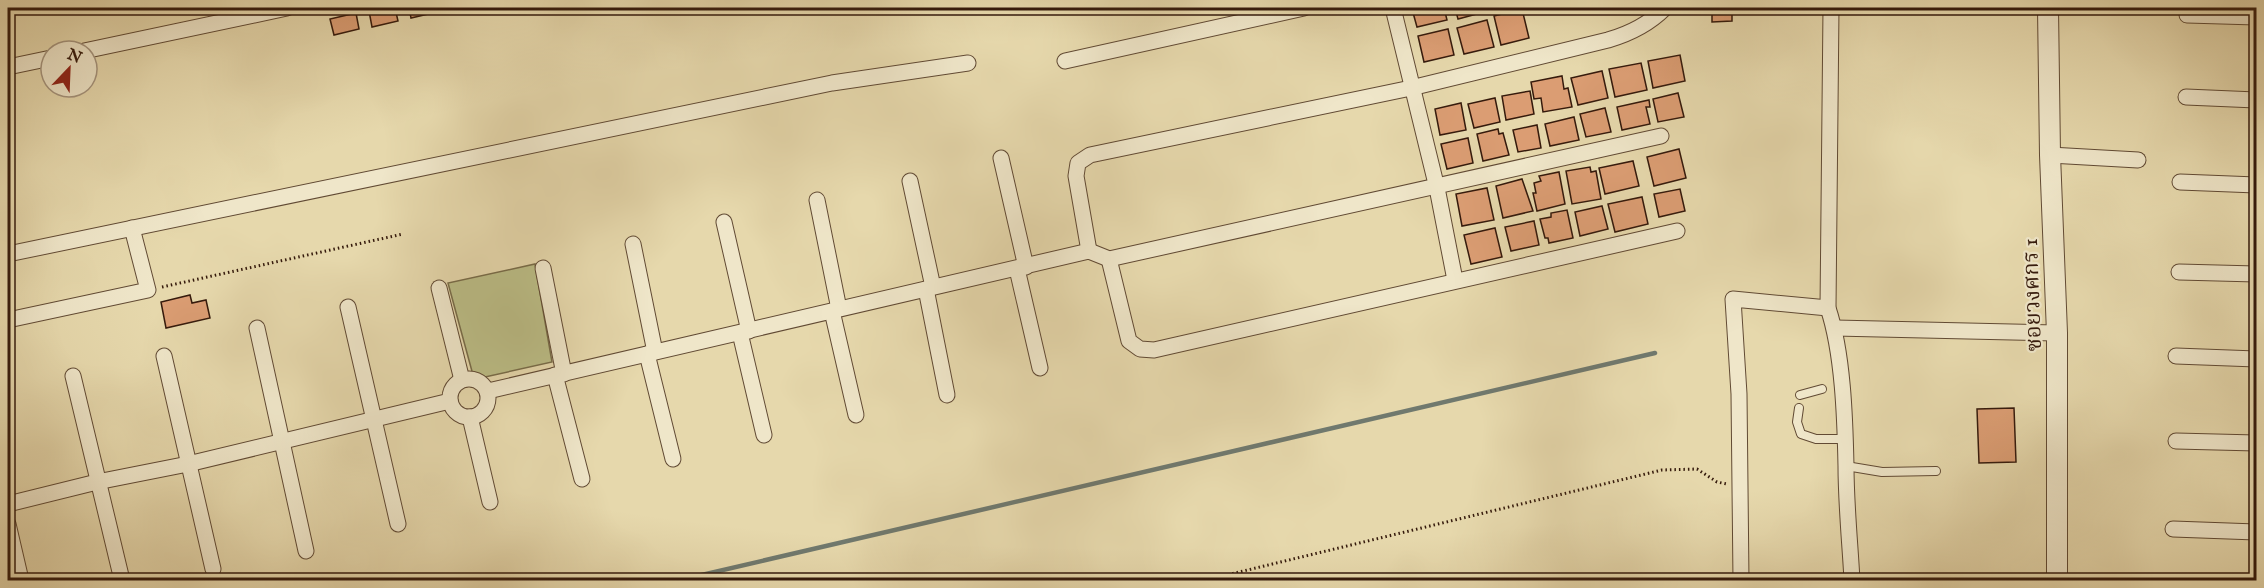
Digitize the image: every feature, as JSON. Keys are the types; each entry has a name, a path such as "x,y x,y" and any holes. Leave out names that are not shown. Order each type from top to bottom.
{"street":[{"path":"99,48 287,8"},
{"path":"1065,61 1304,8"},
{"path":"1393,8 1437,188 1455,280"},
{"path":"1089,251 1076,176 1078,163 1090,155 1411,88 1608,40 1637,28 1665,8"},
{"path":"1832,8 1828,308 1835,328 1846,439 1852,580"},
{"name":"ซอยวงศกร 1","path":"2048,8 2050,154 2057,333 2058,580"},
{"path":"2187,15 2256,16"},
{"path":"8,67 39,61"},
{"path":"8,255 832,83 968,63"},
{"path":"2186,97 2256,100"},
{"path":"488,391 1089,251 1109,259 1437,188 1661,136"},
{"path":"2050,154 2138,160"},
{"path":"1001,158 1040,368"},
{"path":"910,181 947,395"},
{"path":"2180,182 2256,185"},
{"path":"817,200 856,415"},
{"path":"724,222 764,435"},
{"path":"8,320 148,290 132,228"},
{"path":"1109,259 1129,341 1140,350 1154,350 1677,231"},
{"path":"633,244 651,353 673,459"},
{"path":"543,268 559,374 582,479"},
{"path":"2178,272 2256,274"},
{"path":"439,288 462,380"},
{"path":"1741,580 1738,394 1733,299 1828,308"},
{"path":"348,307 398,524"},
{"path":"257,328 306,551"},
{"path":"1835,328 2057,333"},
{"path":"164,356 213,569"},
{"path":"2176,356 2256,359"},
{"path":"73,376 122,580"},
{"path":"474,379 485,386 488,391 489,398 481,414 470,417 457,412 450,401 452,388 462,380 474,379"},
{"path":"8,504 97,482 283,442 450,401"},
{"path":"470,417 490,502"},
{"path":"2176,441 2256,443"},
{"path":"8,524 21,580"},
{"path":"2173,529 2256,532"}],"lane":[{"path":"1800,395 1822,388"},
{"path":"1799,408 1797,422 1801,434 1816,439 1846,439"},
{"path":"1846,466 1882,472 1936,471"}],"path":[{"path":"148,290 403,234"},
{"path":"1206,580 1662,470 1697,470 1717,482 1740,487"}],"green space":[{"path":"535,264 552,362 485,377 473,375 448,283"}],"building":[{"path":"395,8 398,21 372,27 369,11"},
{"path":"409,8 436,8 437,12 411,18"},
{"path":"1444,8 1447,20 1417,27 1412,9"},
{"path":"1455,8 1487,8 1488,11 1458,19"},
{"path":"1712,8 1732,8 1732,21 1712,22"},
{"path":"1522,9 1529,38 1501,45 1494,16"},
{"path":"356,13 359,29 334,35 330,19"},
{"path":"1487,20 1494,47 1464,54 1457,28"},
{"path":"1448,29 1454,55 1424,62 1418,36"},
{"path":"1680,55 1685,81 1653,88 1648,61"},
{"path":"1641,63 1647,90 1615,97 1609,69"},
{"path":"1602,71 1608,98 1578,105 1571,78"},
{"path":"1562,76 1564,89 1568,88 1572,107 1543,112 1541,98 1534,99 1531,82"},
{"path":"1530,91 1534,114 1506,120 1502,96"},
{"path":"1678,93 1684,117 1658,122 1653,99"},
{"path":"1495,98 1500,122 1474,128 1468,104"},
{"path":"1649,100 1650,107 1646,107 1650,124 1622,130 1617,107"},
{"path":"1461,103 1466,130 1440,135 1435,109"},
{"path":"1605,108 1611,132 1586,137 1580,114"},
{"path":"1574,117 1579,140 1550,146 1545,124"},
{"path":"1537,125 1541,148 1518,152 1513,130"},
{"path":"1498,129 1499,134 1503,133 1509,155 1483,161 1477,134"},
{"path":"1468,138 1473,163 1447,169 1441,144"},
{"path":"1679,149 1686,178 1654,186 1647,157"},
{"path":"1633,161 1639,186 1605,194 1599,168"},
{"path":"1590,167 1591,172 1596,171 1601,199 1572,204 1566,171"},
{"path":"1559,172 1565,204 1537,211 1533,193 1536,193 1534,183 1541,181 1539,176"},
{"path":"1522,179 1533,211 1503,218 1496,186"},
{"path":"1487,188 1494,220 1462,226 1456,194"},
{"path":"1680,189 1685,211 1659,217 1654,194"},
{"path":"1642,197 1648,224 1615,232 1608,204"},
{"path":"1602,206 1608,229 1580,236 1575,212"},
{"path":"1567,210 1573,238 1549,243 1548,238 1545,238 1540,219 1551,217 1551,213"},
{"path":"1534,221 1539,245 1511,251 1505,227"},
{"path":"1495,228 1502,257 1471,264 1464,235"},
{"path":"190,295 192,303 206,300 210,318 166,328 161,302"},
{"path":"2014,408 2016,462 1979,463 1977,409"}],"waterway":[{"path":"680,580 1655,353"}]}
